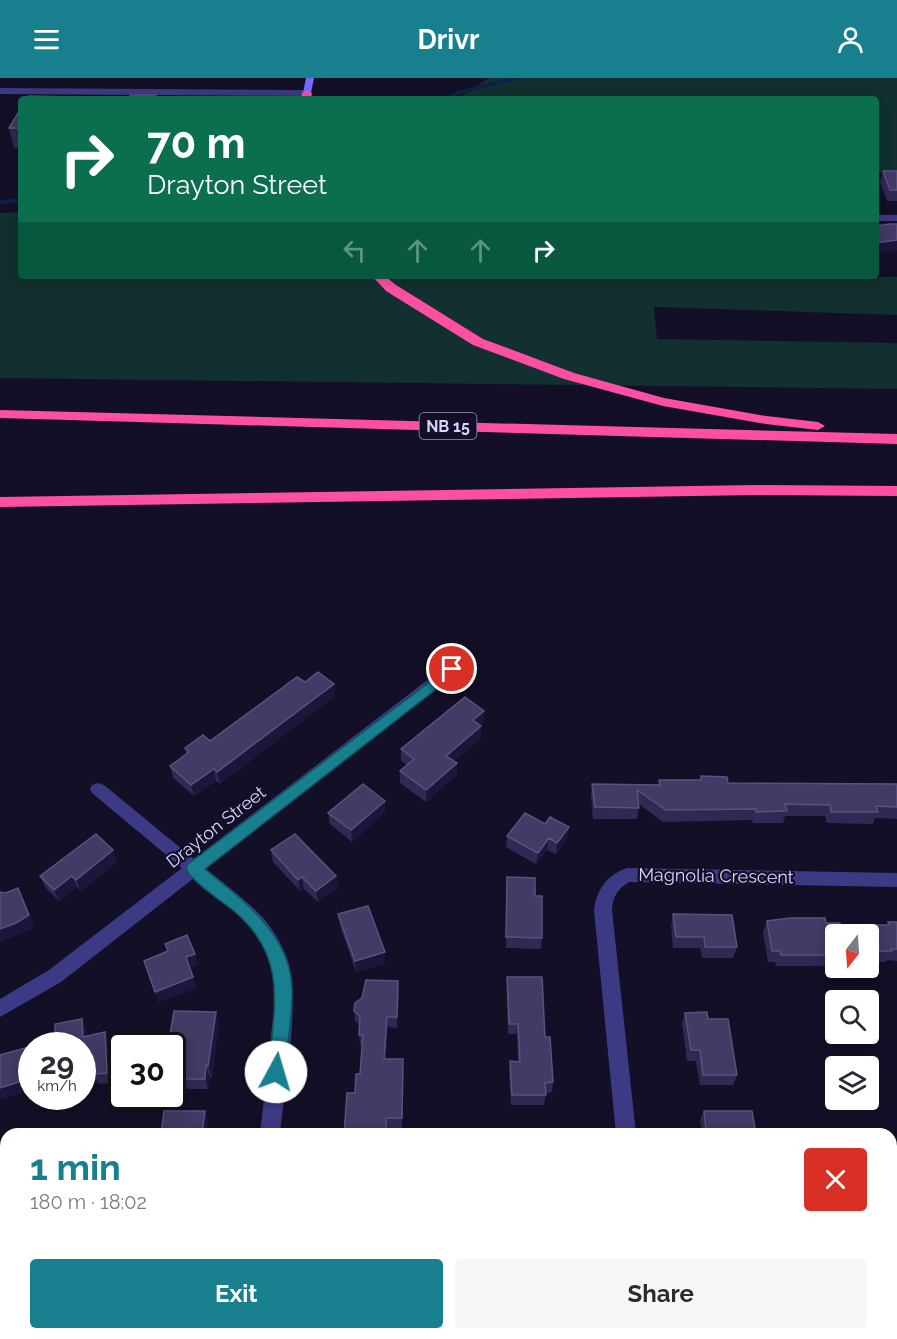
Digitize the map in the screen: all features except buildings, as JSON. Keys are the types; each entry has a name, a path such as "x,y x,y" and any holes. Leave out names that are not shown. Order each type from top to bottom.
{"highway":[{"path":"381,279 391,288 478,342 569,376 663,402 766,420 897,437"},
{"name":"NB 15","path":"0,414 897,437"},
{"path":"0,502 732,490 897,490"}],"main road":[{"path":"307,96 310,78"}],"street":[{"path":"0,91 307,96"},
{"path":"879,218 897,218"},
{"name":"Drayton Street","path":"0,1009 55,976 452,669"},
{"path":"98,789 243,909 260,927 278,958 282,971 283,1009 271,1128"},
{"name":"Magnolia Crescent","path":"625,1128 603,910 605,894 614,882 627,875 897,880"}],"green space":[{"path":"489,78 897,78 897,173 879,173 879,96 462,96"},
{"path":"18,212 18,279 879,279 879,277 897,277 897,315 654,307 657,339 897,343 897,389 0,378 0,213"}],"waterway":[{"path":"451,96 517,78"},
{"path":"0,202 18,200"}],"route":[{"path":"276,1072 284,988 278,958 260,927 243,909 194,869 452,669"}]}
